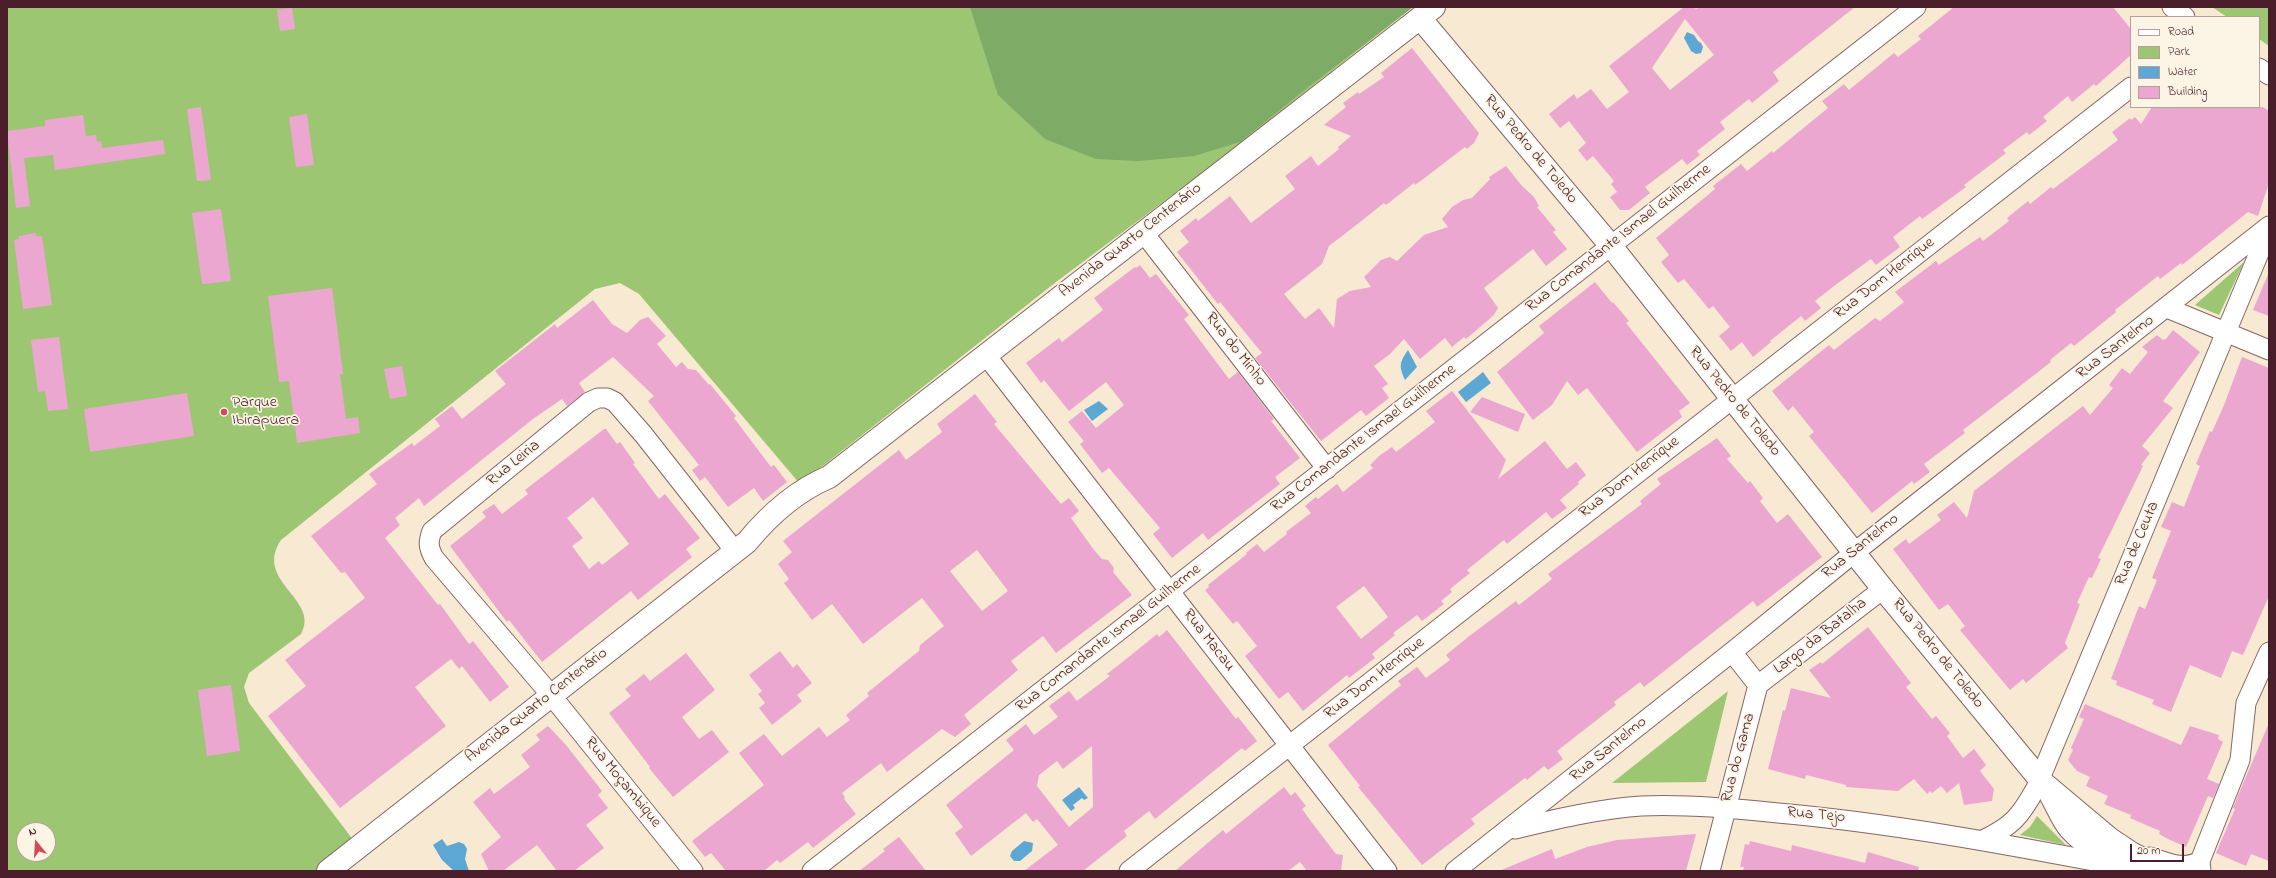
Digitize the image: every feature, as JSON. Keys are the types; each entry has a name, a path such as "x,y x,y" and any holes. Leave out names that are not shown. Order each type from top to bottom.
{"street":[{"name":"Rua Comandante Ismael Guilherme","path":"812,871 1916,7"},
{"path":"2172,7 2184,16"},
{"name":"Rua Pedro de Toledo","path":"1427,13 1883,589 2043,783 2069,828 2094,848 2129,863 2166,871"},
{"name":"Avenida Quarto Centenário","path":"328,871 741,546 766,518 776,510 809,485 830,477 985,354 1427,13"},
{"path":"2260,69 2269,75"},
{"name":"Rua Dom Henrique","path":"1129,871 1731,398 2130,88"},
{"name":"Rua Santelmo","path":"1455,871 1509,830 1732,652 1854,552 2167,308 2269,226"},
{"name":"Rua de Ceuta","path":"1983,840 2005,829 2017,818 2043,783 2269,229"},
{"name":"Rua do Minho","path":"1144,232 1327,469"},
{"path":"2167,308 2269,350"},
{"name":"Rua Macau","path":"985,354 1387,871"},
{"name":"Rua Leiria","path":"551,695 434,558 429,548 429,541 432,531 589,402 598,398 607,398 615,402 741,546"},
{"name":"Largo da Batalha","path":"1758,685 1883,589"},
{"path":"1732,652 1758,685"},
{"path":"2201,866 2240,760 2246,703 2269,652"},
{"name":"Rua do Gama","path":"1710,871 1758,685"},
{"name":"Rua Moçambique","path":"551,695 693,871"},
{"name":"Rua Tejo","path":"1509,830 1579,814 1640,806 1698,806 1852,819 2129,863 2201,866"}],"green space":[{"name":"Parque Ibirapuera","path":"7,7 1413,7 1206,170 1056,282 800,484 639,294 620,283 595,289 281,540 275,555 275,567 280,579 302,610 305,622 301,634 249,673 244,687 249,703 354,841 314,871 7,871"},
{"path":"970,7 1413,7 1307,88 1240,142 1194,156 1139,161 1096,159 1045,139 998,95"},
{"path":"2212,7 2269,7 2269,46 2260,40 2260,16 2226,16"},
{"path":"2244,262 2219,315 2195,305"},
{"path":"1728,691 1706,782 1612,783"},
{"path":"2037,816 2066,845 2020,835 2030,827"}],"water":[{"path":"1687,32 1694,35 1701,43 1703,47 1701,53 1696,54 1691,51 1684,38"},
{"path":"1408,350 1417,367 1405,380 1401,365"},
{"path":"1483,372 1491,383 1466,402 1458,392"},
{"path":"1099,401 1108,409 1092,421 1084,410"},
{"path":"1079,787 1088,798 1084,800 1082,798 1073,805 1075,808 1071,811 1062,800"},
{"path":"442,839 447,846 459,842 464,844 467,849 465,859 469,871 454,871 442,860 433,845"},
{"path":"1024,841 1033,843 1032,851 1020,861 1014,861 1010,856 1012,851"}],"building":[{"path":"1684,7 1694,7 1696,9 1699,7 1855,7 1773,72 1779,81 1752,103 1749,99 1720,122 1725,129 1697,151 1700,155 1687,165 1682,159 1645,187 1650,193 1629,210 1620,210 1610,197 1617,192 1611,184 1614,181 1593,156 1587,161 1578,150 1586,143 1569,121 1560,128 1549,114 1574,94 1577,99 1591,89 1607,109 1629,92 1609,66","holes":["1685,19 1714,55 1670,90 1652,68"]},
{"path":"1954,7 2113,7 2130,28 2130,56 2096,86 2094,84 2072,102 2068,96 2043,117 2047,121 2029,135 2027,132 2003,150 2006,153 1964,185 1966,187 1922,219 1920,216 1893,237 1900,247 1876,265 1871,259 1834,286 1815,301 1821,308 1805,321 1801,316 1753,357 1742,342 1731,351 1719,336 1730,327 1713,306 1709,309 1684,279 1678,283 1661,262 1669,255 1656,238 1715,189 1713,186 1741,164 1747,171 1772,151 1773,153 1828,108 1822,101 1844,84 1849,90 1894,53 1898,57 1921,39 1918,36"},
{"path":"292,8 295,29 280,31 277,10"},
{"path":"1412,48 1479,133 1474,143 1467,149 1465,147 1386,205 1384,203 1329,246 1322,264 1284,294 1305,319 1319,308 1334,328 1337,299 1350,291 1371,287 1364,277 1381,260 1390,257 1397,261 1424,235 1448,227 1442,219 1452,207 1463,200 1472,198 1490,179 1489,177 1506,166 1522,186 1534,197 1539,206 1537,207 1556,230 1553,232 1567,249 1546,266 1533,249 1484,288 1498,308 1494,315 1466,339 1464,337 1452,347 1445,338 1420,359 1404,339 1390,354 1374,366 1388,384 1382,388 1389,398 1366,416 1361,410 1321,441 1255,358 1262,353 1220,302 1218,304 1177,252 1189,242 1180,231 1196,218 1198,221 1230,196 1251,223 1295,189 1285,176 1311,156 1318,166 1339,149 1338,147 1351,136 1324,125 1346,107 1343,103 1358,92 1359,94 1384,77 1381,73"},
{"path":"201,107 211,180 197,181 187,109"},
{"path":"2263,107 2269,111 2269,183 2258,216 2248,212 2182,265 2181,263 2160,279 2158,276 2115,310 2116,312 2074,346 2071,343 2050,360 2051,362 1963,430 1965,433 1924,464 1930,472 1914,484 1912,481 1872,513 1809,436 1814,432 1793,406 1788,411 1772,391 1829,345 1834,350 1875,318 1880,321 1904,302 1895,292 1936,261 1939,265 1980,237 1983,241 2009,221 2007,218 2028,201 2030,204 2051,187 2053,189 2118,140 2112,132 2130,118 2131,120 2135,117 2141,124 2151,108"},
{"path":"307,114 314,165 296,167 289,117"},
{"path":"83,115 86,136 96,135 97,142 101,141 102,148 163,140 165,154 55,170 53,155 24,158 30,206 16,208 7,131 45,126 45,120"},
{"path":"221,209 231,281 202,284 192,213"},
{"path":"36,233 36,236 42,236 52,305 23,309 14,240 19,239 19,236"},
{"path":"1140,265 1150,278 1156,274 1189,315 1184,319 1229,379 1238,372 1274,419 1271,421 1300,458 1275,477 1280,484 1208,540 1203,533 1172,558 1153,534 1160,528 1109,468 1102,473 1080,444 1084,441 1068,422 1082,411 1096,428 1124,405 1106,382 1069,411 1044,380 1041,383 1026,363 1059,338 1062,342 1103,310 1094,298 1135,267 1136,268"},
{"path":"2269,272 2269,316 2253,310"},
{"path":"1595,282 1629,321 1626,323 1690,403 1679,411 1682,417 1637,452 1587,388 1578,395 1567,381 1552,405 1533,420 1497,372 1544,333 1539,326"},
{"path":"332,288 343,374 340,374 346,419 358,417 360,433 297,443 289,381 279,382 268,296"},
{"path":"593,300 612,324 627,333 640,320 648,317 666,336 657,344 676,367 682,362 688,369 696,370 709,385 710,384 736,416 734,418 771,467 774,465 787,482 763,501 754,488 728,507 705,477 700,481 692,470 699,465 648,401 654,396 613,357 579,383 585,392 567,406 562,399 533,419 424,506 419,498 395,518 400,525 385,538 438,605 440,604 469,644 473,641 509,687 490,702 462,666 459,669 451,659 415,687 446,726 340,808 268,716 306,686 285,660 365,598 345,572 341,573 311,536 377,484 369,474 412,443 414,446 440,426 435,419 452,406 462,419 506,384 495,371 555,324 557,328"},
{"path":"2173,330 2200,352 2163,401 2173,408 2142,446 2150,453 2141,465 2143,466 2098,558 2101,559 2092,578 2089,577 2077,603 2080,604 2065,643 2068,648 2026,683 2023,679 2010,690 1960,630 1965,626 1948,604 1939,610 1893,549 1906,539 1909,544 1941,520 1937,515 1954,502 1967,518 1974,491 2083,406 2090,415 2113,388 2109,385 2122,368 2130,374 2148,352 2142,347 2157,335 2163,340 2166,339"},
{"path":"59,337 68,409 48,411 45,391 38,392 31,340"},
{"path":"2242,357 2269,368 2269,596 2243,655 2232,651 2221,678 2190,665 2171,712 2152,704 2154,700 2116,685 2117,681 2111,679 2139,606 2145,609 2157,580 2152,578 2171,531 2161,527 2172,502 2184,507 2200,466 2196,464 2210,431 2212,432 2224,405"},
{"path":"402,366 407,396 390,399 384,369"},
{"path":"1452,391 1506,460 1498,479 1545,441 1567,469 1576,462 1586,475 1578,482 1579,484 1560,500 1567,508 1552,519 1546,512 1507,544 1504,540 1467,570 1470,573 1450,589 1452,592 1441,601 1444,604 1422,621 1417,615 1393,633 1395,635 1372,654 1375,658 1349,678 1347,675 1303,711 1288,692 1279,699 1245,656 1257,646 1237,621 1233,624 1205,590 1209,587 1208,585 1247,554 1246,553 1257,544 1264,552 1287,534 1286,532 1311,513 1305,506 1316,497 1318,499 1337,484 1343,492 1373,468 1370,465 1379,456 1392,447 1396,452 1435,422 1426,411","holes":["1364,586 1388,617 1361,639 1336,607"]},
{"path":"187,393 194,436 90,452 84,409"},
{"path":"975,394 997,422 994,424 1061,504 1069,498 1079,511 1071,518 1094,550 1102,559 1108,560 1114,568 1113,572 1132,595 1056,653 1043,636 1011,661 1018,670 964,715 971,724 955,737 942,729 887,772 881,763 842,793 845,797 844,799 856,814 813,848 808,842 780,863 777,860 764,871 726,871 711,853 705,857 692,841 764,785 739,753 764,734 782,756 819,727 827,737 850,720 846,715 869,696 867,693 919,651 920,645 944,626 922,598 863,644 832,604 812,620 784,583 789,579 778,564 792,552 783,541 899,450 906,460 942,432 937,424","holes":["977,550 1008,591 982,611 950,571"]},
{"path":"1482,397 1525,414 1518,432 1470,412"},
{"path":"604,429 606,429 617,444 620,442 635,463 633,464 659,499 665,494 700,538 686,549 692,557 638,600 631,591 542,662 509,620 507,622 450,546 486,517 482,512 494,504 502,514 528,494 525,490","holes":["593,497 629,544 602,565 599,561 589,569 572,546 583,538 567,518"]},
{"path":"1717,438 1731,456 1727,459 1748,483 1750,481 1763,498 1760,501 1777,523 1788,514 1822,557 1757,607 1753,601 1644,687 1640,682 1614,702 1616,705 1557,751 1563,759 1548,770 1544,766 1527,780 1525,778 1471,819 1475,824 1422,865 1358,787 1360,786 1328,745 1401,685 1398,681 1417,667 1426,678 1450,660 1446,655 1468,637 1516,601 1519,605 1552,579 1548,574 1642,504 1640,501 1661,484 1657,479"},
{"path":"1868,627 1911,683 1906,687 1932,719 1936,716 1950,733 1947,736 1963,758 1974,749 1986,765 1980,771 1994,789 1992,801 1964,805 1959,783 1947,793 1941,786 1932,793 1930,791 1927,794 1914,779 1898,791 1846,787 1846,785 1806,775 1805,779 1768,769 1783,710 1785,711 1791,688 1831,698 1809,670 1821,662 1822,664"},
{"path":"1167,630 1236,719 1238,717 1257,741 1245,751 1242,748 1155,819 1149,811 1124,831 1127,836 1083,871 1024,871 1058,845 1037,819 1033,822 1026,813 971,856 955,833 963,827 946,805 1014,750 1006,740 1026,724 1034,735 1058,717 1049,706 1069,691 1077,701 1110,676 1107,674 1157,634 1159,637","holes":["1092,746 1093,807 1069,827 1037,786 1039,775 1057,761 1063,769"]},
{"path":"780,651 793,668 797,664 812,683 797,695 802,701 772,725 759,708 765,703 758,694 762,691 749,675"},
{"path":"686,653 715,690 682,717 699,739 712,730 729,752 673,797 649,768 650,767 609,713 631,696 625,689 644,674 650,681"},
{"path":"231,685 240,751 207,756 198,690"},
{"path":"2085,704 2181,745 2190,726 2219,735 2218,739 2223,742 2207,779 2219,784 2213,798 2208,796 2186,847 2159,834 2160,831 2130,818 2131,815 2104,804 2108,796 2086,786 2090,777 2077,771 2068,760 2073,750 2071,748 2084,719 2079,717"},
{"path":"2269,723 2269,861 2251,854 2246,866 2216,853 2235,809 2233,808 2239,793"},
{"path":"548,726 566,745 602,791 598,795 608,808 586,825 604,848 574,871 557,871 537,845 503,871 489,871 481,854 501,837 473,802 490,788 494,794 530,767 521,755 540,740 536,735"},
{"path":"1284,787 1291,796 1295,792 1306,806 1302,809 1313,824 1336,854 1343,855 1341,871 1307,871 1300,862 1288,871 1175,871 1223,830 1226,834"},
{"path":"1696,834 1686,871 1499,871 1552,849 1555,859 1587,847 1617,840"},
{"path":"899,837 926,871 859,871 885,851 883,849"},
{"path":"1750,841 1791,851 1792,845 1865,863 1868,852 1919,867 1918,871 1743,871 1744,867 1740,867 1745,844 1749,845"}],"place":[{"name":"Parque Ibirapuera","path":"224,412"}]}
